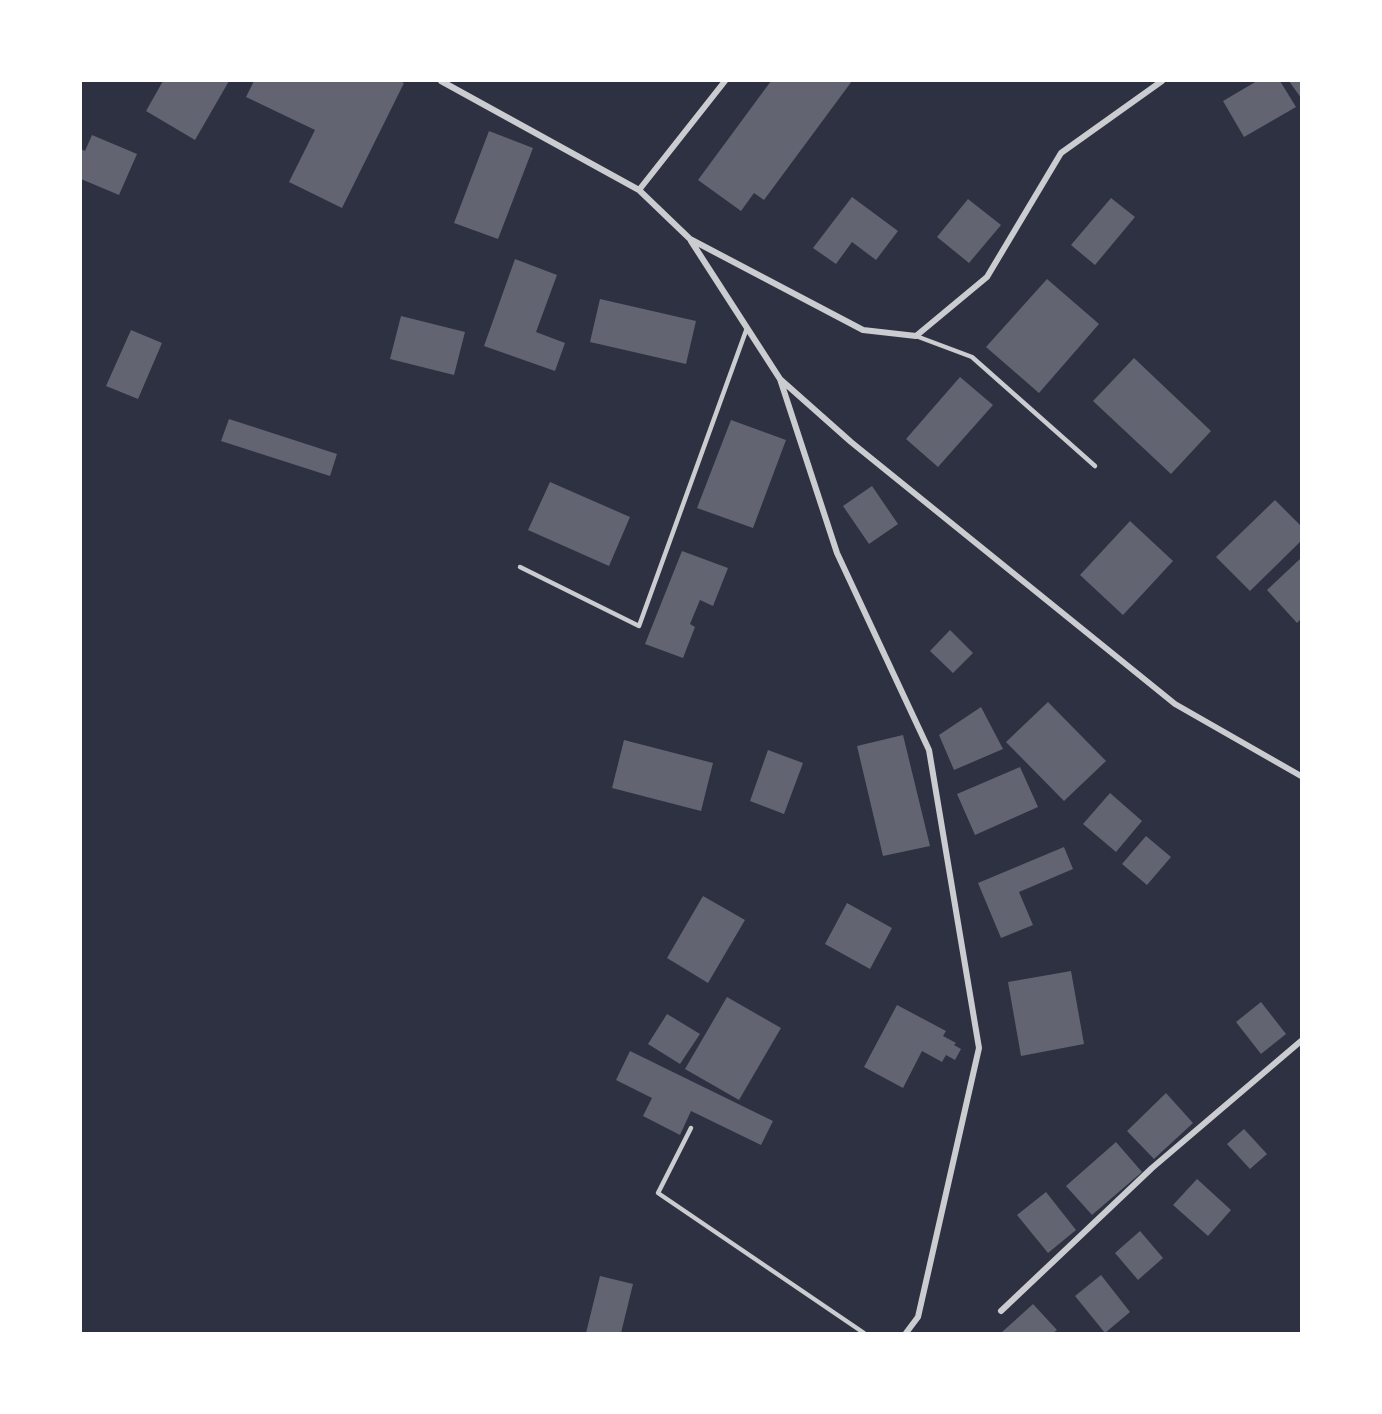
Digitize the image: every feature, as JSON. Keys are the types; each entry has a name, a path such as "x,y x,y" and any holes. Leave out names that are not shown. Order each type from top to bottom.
{"street":[{"path":"441,81 639,190 690,239 780,379 837,552 929,750 979,1048 918,1317 906,1333"},
{"path":"639,190 724,81"},
{"path":"690,239 863,330 916,336 987,277 1061,153 1162,81"},
{"path":"780,379 851,442 1175,704 1301,776"},
{"path":"1001,1311 1152,1168 1301,1041"}],"lane":[{"path":"520,567 639,627 747,328"},
{"path":"916,336 972,357 1095,466"},
{"path":"691,1128 658,1193 864,1333"}],"building":[{"path":"163,81 229,81 195,140 146,111"},
{"path":"254,81 399,81 404,83 342,208 289,182 315,130 246,97"},
{"path":"771,81 852,81 764,200 754,193 741,211 698,180"},
{"path":"1257,81 1280,81 1296,107 1244,137 1223,101"},
{"path":"1289,81 1301,81 1301,98"},
{"path":"489,131 533,148 498,239 454,223"},
{"path":"92,135 137,154 119,195 81,179 81,149 85,151"},
{"path":"852,197 898,231 876,260 852,242 836,264 813,248"},
{"path":"1111,198 1135,217 1095,265 1071,245"},
{"path":"968,199 1001,225 969,263 937,237"},
{"path":"515,259 557,275 536,332 565,343 555,371 484,346"},
{"path":"1047,279 1099,324 1039,393 986,347"},
{"path":"600,299 696,321 686,364 590,342"},
{"path":"401,316 465,332 454,375 390,359"},
{"path":"131,330 162,343 138,399 106,386"},
{"path":"1134,358 1211,431 1171,474 1093,401"},
{"path":"960,377 993,405 938,467 906,439"},
{"path":"229,419 337,454 330,476 221,441"},
{"path":"731,420 786,440 753,528 697,508"},
{"path":"550,482 630,517 609,566 528,530"},
{"path":"872,486 898,524 869,544 843,506"},
{"path":"1275,500 1301,526 1301,541 1250,591 1216,557"},
{"path":"1130,521 1173,561 1123,615 1080,575"},
{"path":"682,551 728,568 713,606 700,600 690,624 695,627 683,658 645,644"},
{"path":"1301,558 1301,619 1297,623 1267,590"},
{"path":"950,630 973,653 953,673 930,651"},
{"path":"1048,702 1106,761 1064,801 1006,742"},
{"path":"981,707 1003,749 954,770 939,735"},
{"path":"903,735 930,846 883,856 857,746"},
{"path":"624,740 713,763 701,811 612,788"},
{"path":"768,750 803,763 784,814 750,801"},
{"path":"1020,767 1038,807 975,835 957,794"},
{"path":"1110,793 1142,821 1116,852 1083,824"},
{"path":"1146,836 1171,857 1147,885 1122,864"},
{"path":"1064,847 1073,869 1019,892 1033,925 1001,938 978,883"},
{"path":"703,896 745,920 708,983 667,958"},
{"path":"847,903 892,928 870,969 825,944"},
{"path":"1071,971 1084,1044 1021,1056 1008,982"},
{"path":"727,997 781,1028 739,1100 685,1069"},
{"path":"1261,1002 1286,1034 1261,1054 1236,1022"},
{"path":"897,1005 946,1031 943,1036 956,1043 954,1045 961,1049 955,1060 946,1055 942,1062 922,1051 903,1088 864,1067"},
{"path":"667,1014 700,1034 680,1064 648,1044"},
{"path":"630,1051 773,1121 761,1145 691,1111 680,1135 643,1116 652,1098 616,1080"},
{"path":"1166,1093 1193,1123 1154,1159 1127,1131"},
{"path":"1244,1129 1267,1154 1250,1169 1227,1144"},
{"path":"1116,1142 1142,1172 1092,1215 1066,1186"},
{"path":"1197,1179 1231,1210 1208,1236 1173,1205"},
{"path":"1046,1192 1076,1230 1048,1253 1017,1215"},
{"path":"1140,1231 1163,1258 1138,1280 1115,1253"},
{"path":"1101,1275 1130,1312 1105,1333 1075,1296"},
{"path":"600,1276 633,1284 621,1333 586,1333"},
{"path":"1033,1304 1057,1330 1053,1333 1001,1333"}]}
